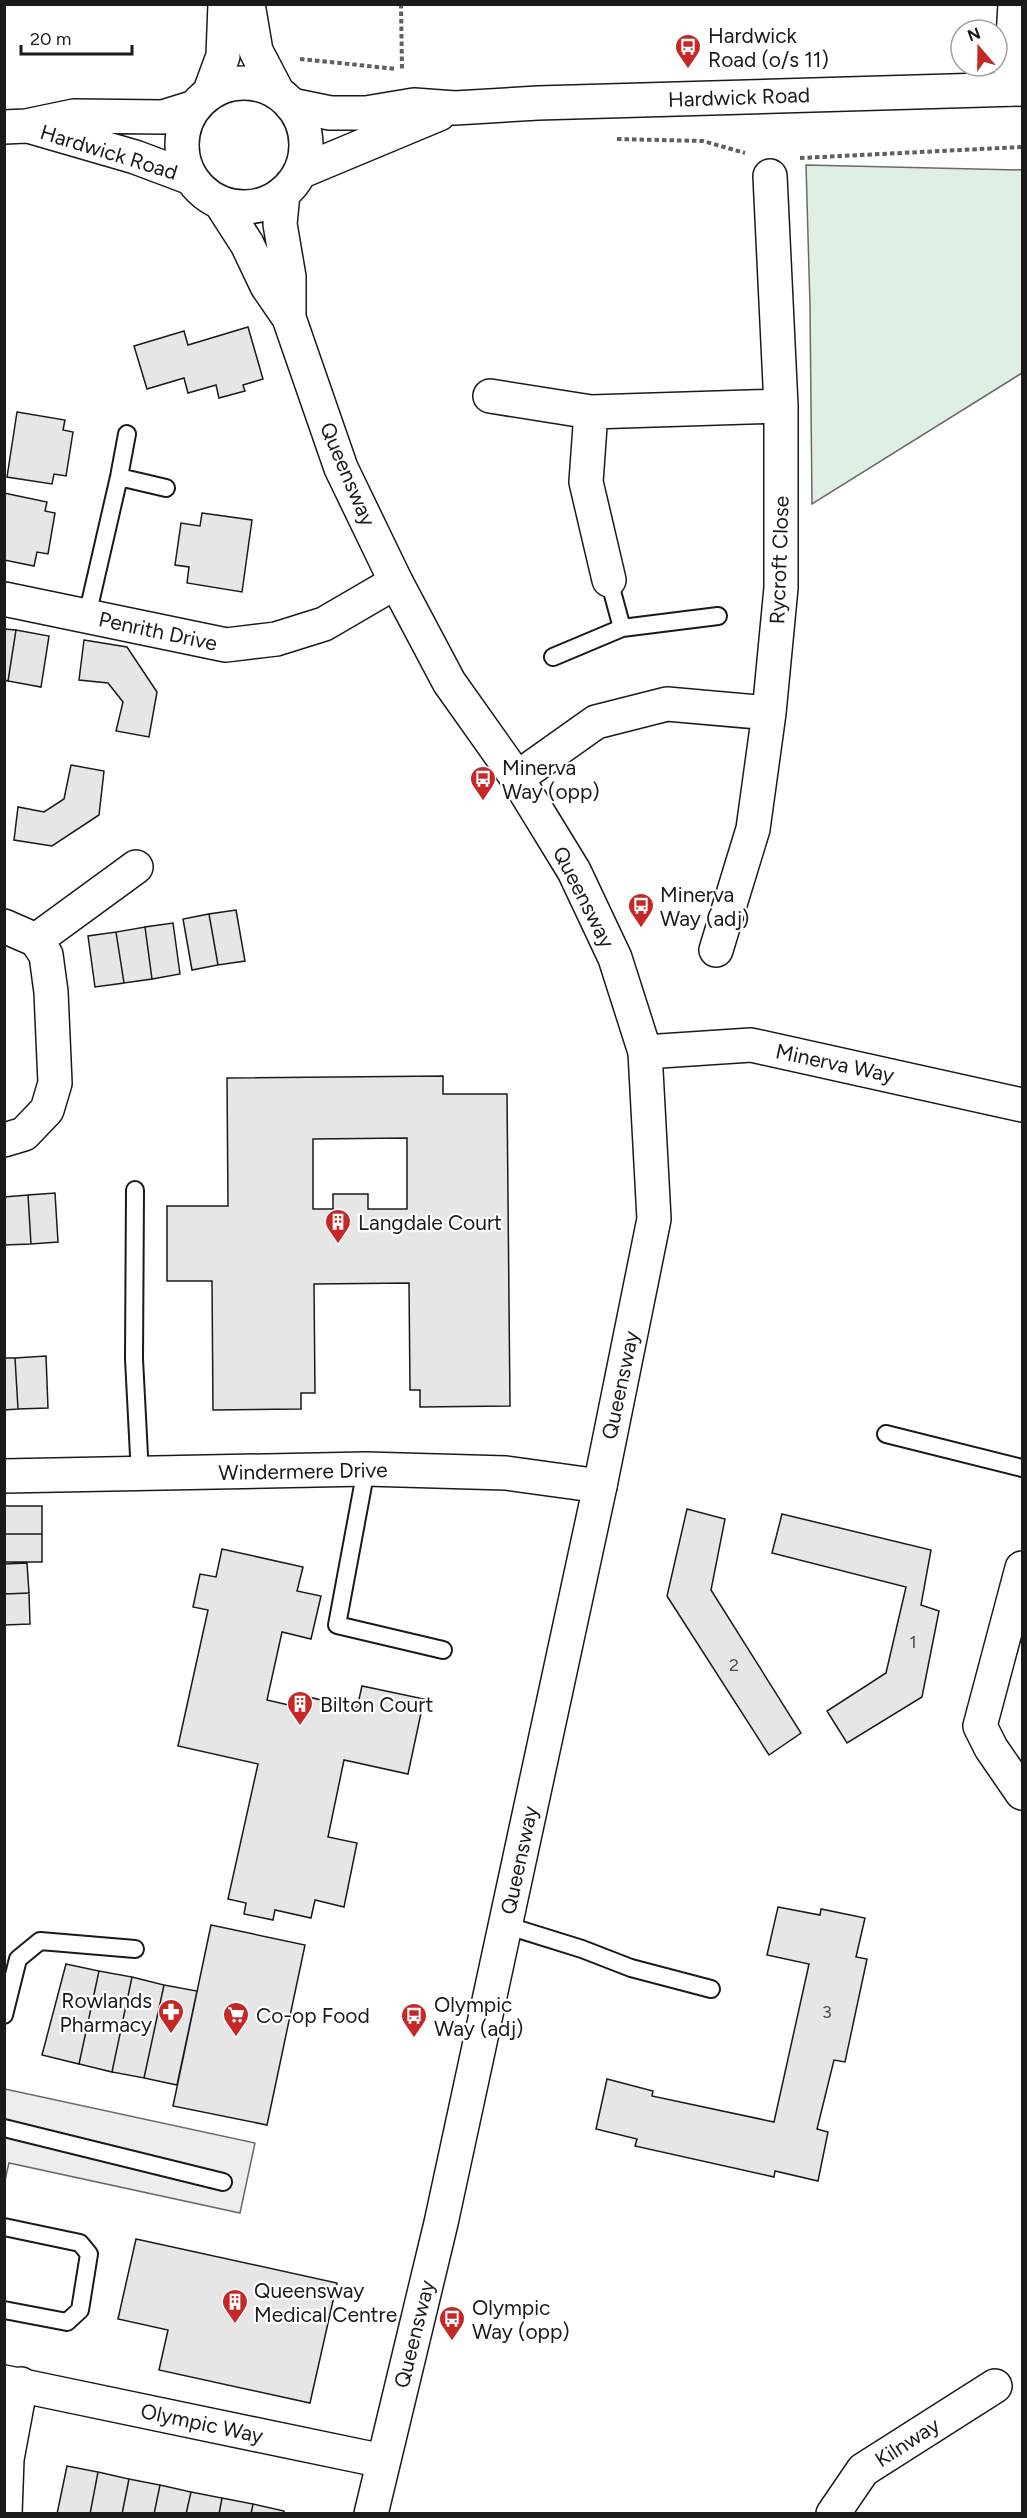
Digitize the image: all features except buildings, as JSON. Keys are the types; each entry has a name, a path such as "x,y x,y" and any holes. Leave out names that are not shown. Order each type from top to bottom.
{"street":[{"path":"225,4 223,56 202,100 186,123 182,141 183,160 191,178 204,193 220,202 238,207 258,206 275,199 291,182 305,154 305,136 300,119 284,99 256,51 248,4"},
{"path":"1016,89 1015,5 1023,5"},
{"path":"202,100 226,86 244,83 262,86 284,99"},
{"name":"Hardwick Road","path":"284,99 330,113 366,113 414,105 455,108 538,103 1016,89"},
{"name":"Hardwick Road","path":"15,126 74,116 163,117 202,100"},
{"name":"Hardwick Road","path":"291,182 455,108"},
{"name":"Hardwick Road","path":"15,126 135,157 191,178"},
{"name":"Rycroft Close","path":"716,950 753,829 769,713 781,588 781,167"},
{"name":"Queensway","path":"289,318 289,277 280,224 291,182"},
{"name":"Queensway","path":"220,202 247,244 267,286 289,318 341,468 396,582 449,682 517,778 574,871 615,958 645,1052 654,1219 600,1486 441,2223 371,2514"},
{"path":"490,396 591,412 781,406"},
{"path":"591,412 586,482 609,580"},
{"name":"Penrith Drive","path":"4,599 226,645 276,639 324,624 396,582"},
{"path":"517,778 596,722 667,704 769,713"},
{"path":"36,940 136,867"},
{"path":"4,926 36,940 46,956 51,992 56,1083 47,1110 24,1134 4,1140"},
{"name":"Minerva Way","path":"645,1052 751,1045 1023,1105"},
{"name":"Windermere Drive","path":"4,1476 366,1469 507,1473 600,1486"},
{"path":"1023,1568 980,1726 991,1748 1023,1793"},
{"name":"Olympic Way","path":"5,2514 13,2383 383,2461"},
{"name":"Kilnway","path":"833,2514 863,2470 995,2386"}],"lane":[{"name":"Penrith Drive","path":"87,616 127,434"},
{"path":"119,477 166,488"},
{"path":"609,580 622,628"},
{"path":"554,657 622,628 718,616"},
{"path":"135,1190 135,1359 140,1475"},
{"path":"886,1434 1023,1468"},
{"path":"366,1469 337,1625 443,1650"},
{"path":"505,1925 582,1949 631,1968 711,1989"},
{"path":"4,2015 18,1959 40,1941 135,1949"},
{"path":"4,2128 223,2182"},
{"path":"4,2227 81,2243 89,2254 80,2310 67,2322 4,2310"}],"path":[{"path":"401,4 402,70"},
{"path":"299,59 412,72"},
{"path":"610,139 703,141 747,153"},
{"path":"781,167 1023,147"}],"green space":[{"path":"806,165 1022,170 1022,373 812,504 810,306"}],"shaded area":[{"path":"5,2089 255,2143 240,2213 9,2163 5,2180"}],"place":[{"name":"Hardwick Road (o/s 11)","path":"688,70"},
{"name":"Minerva Way (opp)","path":"483,802"},
{"name":"Minerva Way (adj)","path":"641,929"},
{"name":"Langdale Court","path":"338,1245"},
{"name":"Bilton Court","path":"300,1727"},
{"name":"Rowlands Pharmacy","path":"171,2035"},
{"name":"Co-op Food","path":"236,2038"},
{"name":"Olympic Way (adj)","path":"414,2039"},
{"name":"Queensway Medical Centre","path":"235,2325"},
{"name":"Olympic Way (opp)","path":"452,2342"}]}
